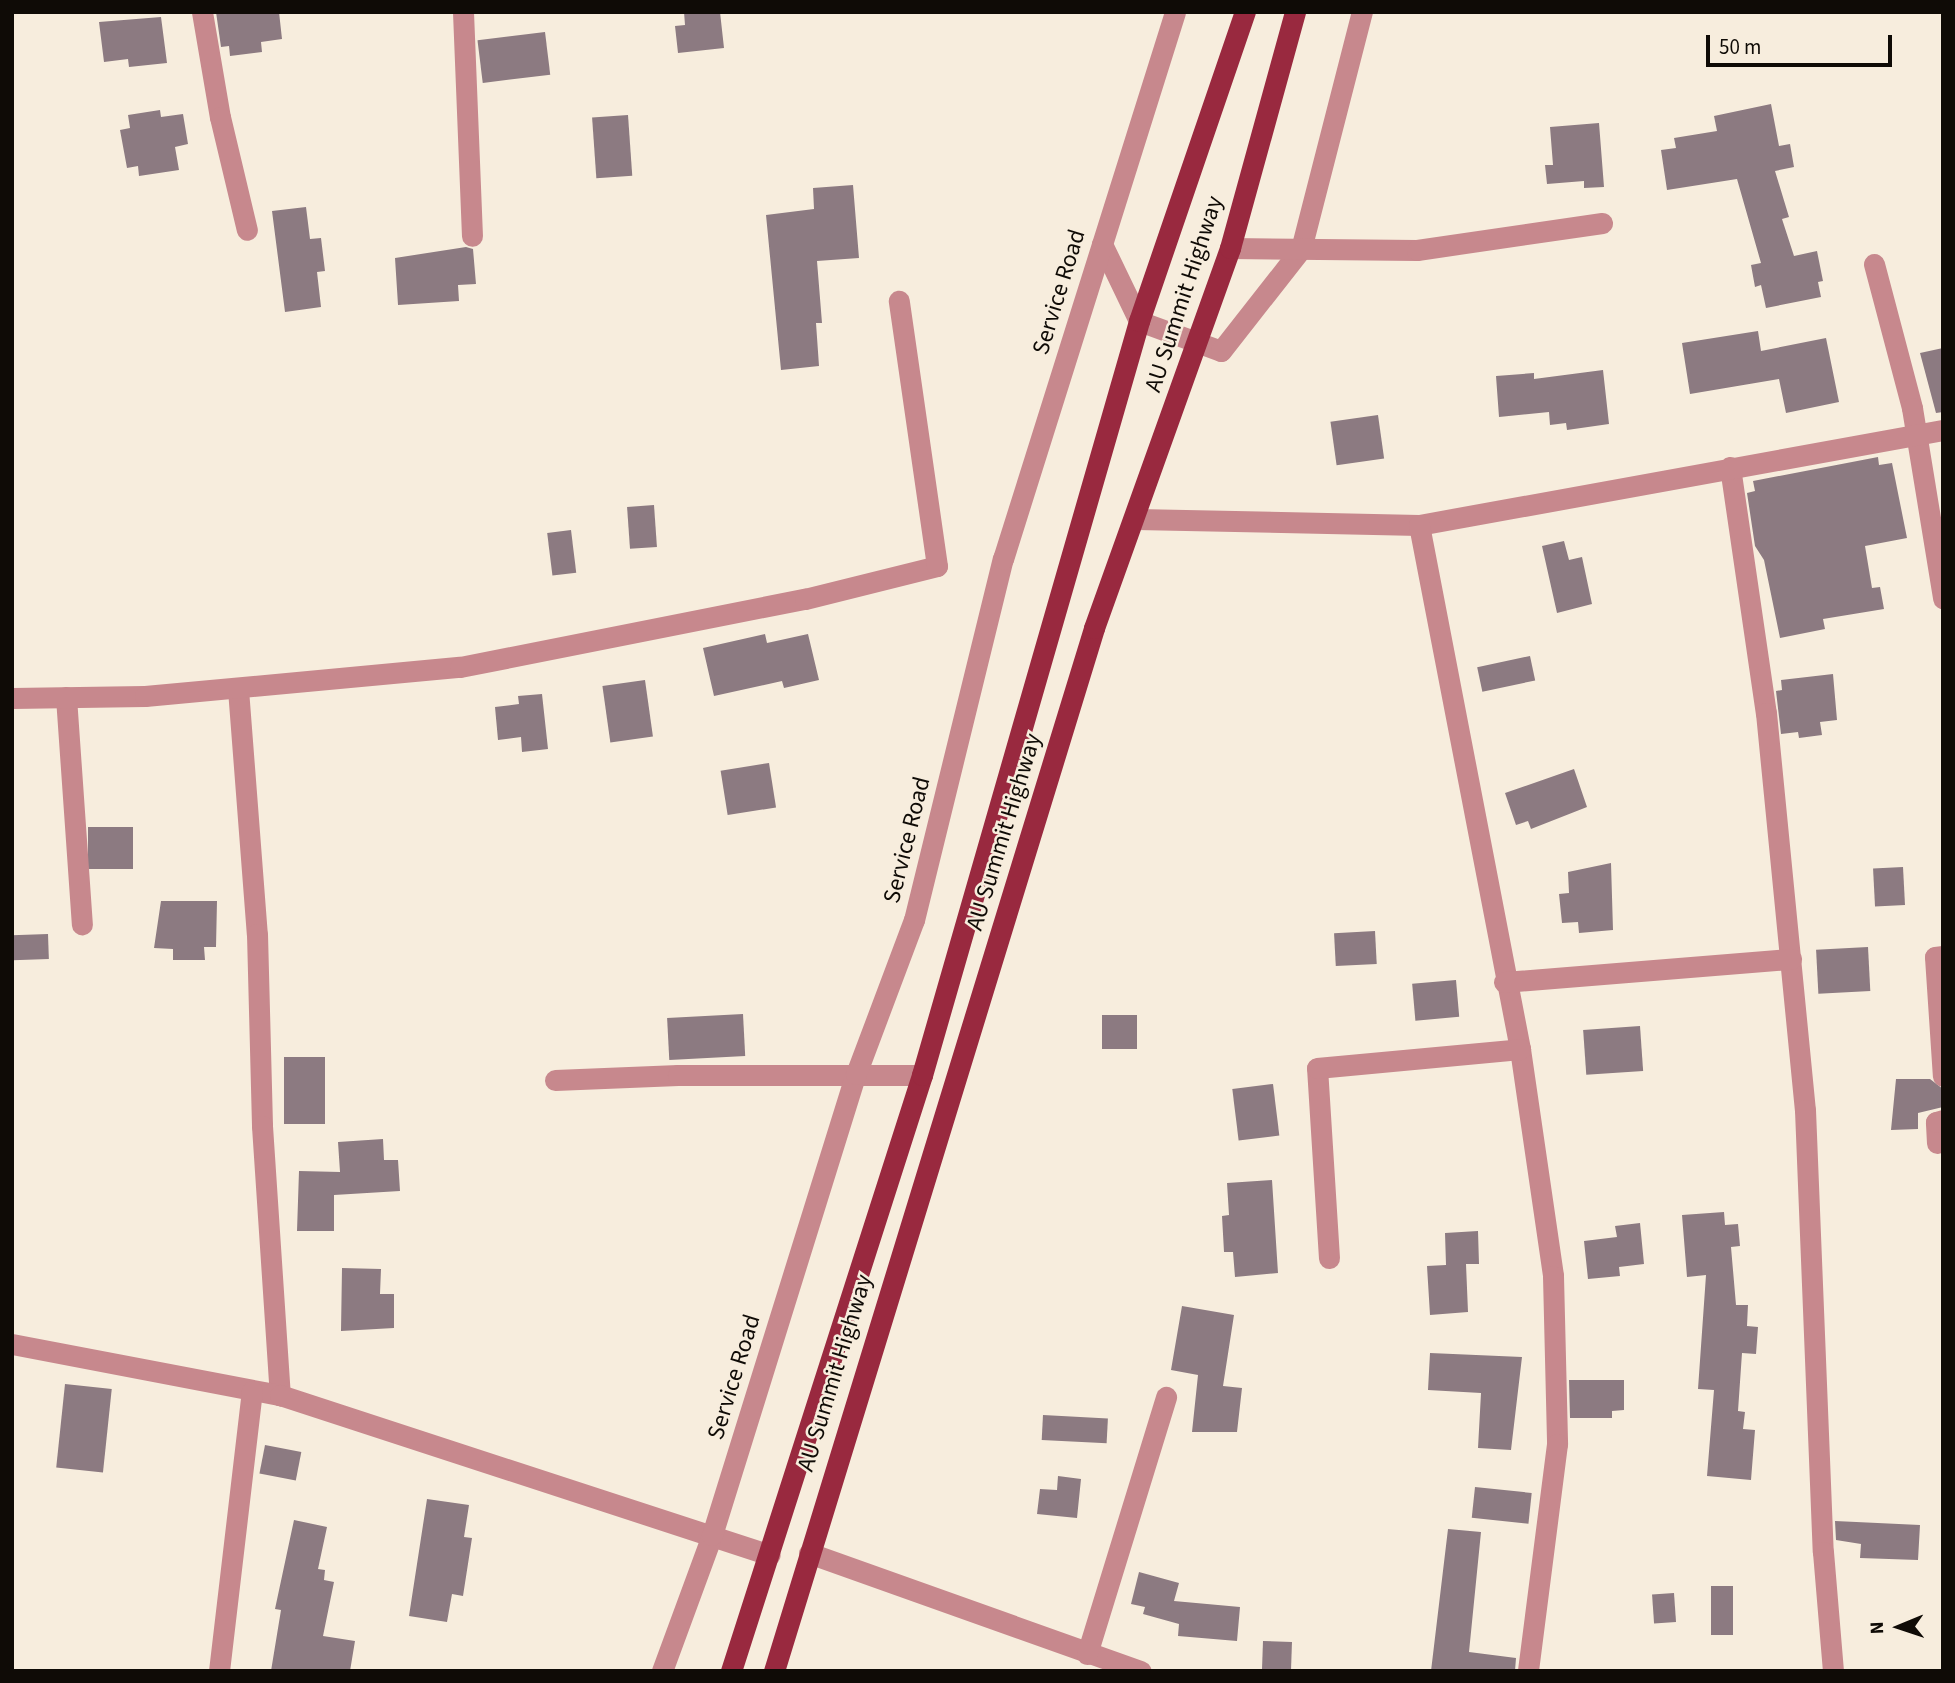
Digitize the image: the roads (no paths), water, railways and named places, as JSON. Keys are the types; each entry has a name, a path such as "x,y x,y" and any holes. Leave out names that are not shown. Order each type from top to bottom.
{"main road":[{"name":"AU Summit Highway","path":"731,1671 922,1076 1139,321 1245,12"},
{"name":"AU Summit Highway","path":"774,1671 808,1553 1094,628 1136,519 1230,248 1295,12"}],"street":[{"path":"202,12 220,117 247,230"},
{"path":"463,12 472,236"},
{"name":"Service Road","path":"662,1671 712,1535 856,1074 914,920 1003,559 1175,12"},
{"path":"1102,244 1139,321 1198,340 1221,351 1301,249 1363,12"},
{"path":"1230,248 1418,250 1602,223"},
{"path":"1874,264 1912,408 1913,435 1943,597"},
{"path":"12,698 238,690 460,667 805,599 937,566 899,301"},
{"path":"1136,519 1419,525 1943,430"},
{"path":"1730,467 1766,713 1805,1110 1823,1552 1833,1671"},
{"path":"1419,525 1504,982 1520,1049 1553,1276 1558,1444 1528,1671"},
{"path":"238,690 257,934 262,1126 280,1395"},
{"path":"66,697 82,924"},
{"path":"1943,956 1935,957 1943,1076"},
{"path":"1504,982 1791,959"},
{"path":"1329,1258 1317,1068 1520,1049"},
{"path":"555,1080 856,1074 922,1076"},
{"path":"1937,1143 1936,1122 1943,1120"},
{"path":"12,1344 280,1395 770,1555"},
{"path":"219,1671 252,1391"},
{"path":"1087,1654 1166,1397"},
{"path":"808,1553 1087,1654 1142,1671"}]}
